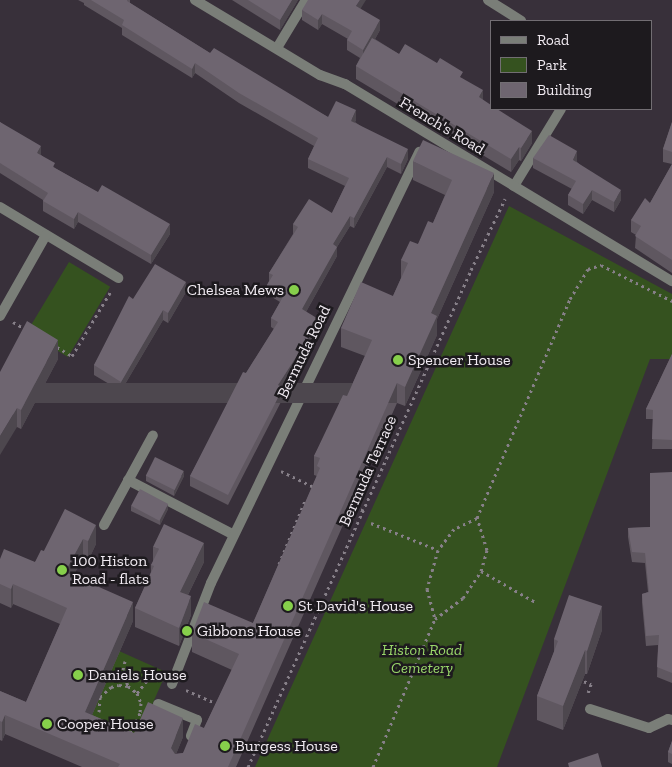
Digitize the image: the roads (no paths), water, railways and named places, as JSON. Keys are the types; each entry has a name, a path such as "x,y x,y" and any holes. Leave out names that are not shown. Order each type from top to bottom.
{"street":[{"name":"French's Road","path":"195,0 320,74 345,84 672,281"},
{"path":"277,48 306,0"},
{"path":"488,0 519,20"},
{"path":"514,186 560,110"},
{"name":"Bermuda Road","path":"172,684 211,583 428,135"},
{"path":"0,206 118,278"},
{"path":"0,315 46,235"},
{"path":"104,525 153,434"},
{"path":"128,480 234,535"},
{"path":"158,704 197,720 187,744"},
{"path":"590,708 649,728 668,719 672,720"}],"place":[{"name":"Chelsea Mews","path":"294,290"},
{"name":"Spencer House","path":"398,360"},
{"name":"100 Histon Road - flats","path":"62,570"},
{"name":"St David's House","path":"288,606"},
{"name":"Gibbons House","path":"187,631"},
{"name":"Daniels House","path":"78,675"},
{"name":"Cooper House","path":"47,724"},
{"name":"Burgess House","path":"225,746"}],"park label":[{"name":"Histon Road Cemetery","path":"422,659"}]}
